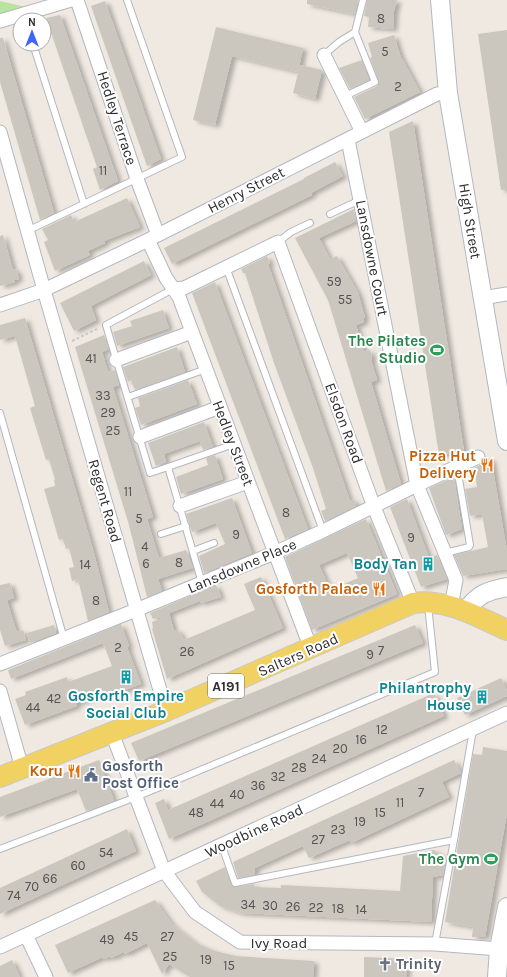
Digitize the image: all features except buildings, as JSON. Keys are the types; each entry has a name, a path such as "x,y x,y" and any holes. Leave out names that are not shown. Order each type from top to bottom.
{"main road":[{"name":"High Street","path":"440,0 448,93 507,441"},
{"path":"458,609 472,603 487,591 507,587"},
{"path":"420,602 458,609 507,630"},
{"name":"Salters Road","path":"0,777 166,712 420,602"},
{"path":"497,977 499,949 507,907"}],"street":[{"path":"38,12 71,0"},
{"name":"Hedley Terrace","path":"78,0 136,179 153,238"},
{"path":"0,21 12,19"},
{"path":"324,55 362,132"},
{"name":"Henry Street","path":"0,305 44,290 153,238 437,94 448,93"},
{"name":"Regent Road","path":"0,132 60,347 166,712"},
{"name":"Lansdowne Court","path":"348,140 417,485 456,580 458,609"},
{"name":"Hedley Street","path":"153,238 166,278 179,297 310,649"},
{"path":"173,289 184,288 278,242"},
{"name":"Elsdon Road","path":"278,242 374,507 420,602"},
{"path":"482,298 507,294"},
{"path":"116,360 192,332"},
{"path":"140,437 220,407"},
{"name":"Lansdowne Place","path":"0,664 274,553 478,457"},
{"path":"180,506 248,482"},
{"path":"0,691 22,768"},
{"name":"Woodbine Road","path":"0,947 164,871 222,846 507,713"},
{"name":"Ivy Road","path":"112,733 164,871 195,912 240,942 435,944 499,949"},
{"path":"26,935 46,977"}],"lane":[{"path":"27,231 182,157 127,0"},
{"path":"345,96 375,82 355,32 363,0"},
{"path":"324,55 339,42 355,32"},
{"path":"36,52 84,204"},
{"path":"330,214 360,200"},
{"path":"278,242 291,232 310,223"},
{"path":"226,267 323,531"},
{"path":"173,289 106,325 150,473 234,444"},
{"path":"128,397 206,369"},
{"path":"0,413 64,639"},
{"path":"168,467 202,583"},
{"path":"445,553 469,548 470,545 457,467"},
{"path":"161,534 186,526"},
{"path":"193,551 214,543"},
{"path":"0,849 136,797 436,672 420,602"},
{"path":"435,944 473,729"},
{"path":"222,846 235,883 454,840"}],"path":[{"path":"60,347 106,325"}],"green space":[{"path":"0,1 30,8 12,12 12,13 0,17"}],"place":[{"name":"The Pilates Studio","path":"437,350"},
{"name":"Pizza Hut Delivery","path":"487,465"},
{"name":"Body Tan","path":"428,564"},
{"name":"Gosforth Palace","path":"379,589"},
{"name":"Gosforth Empire Social Club","path":"126,677"},
{"name":"Philantrophy House","path":"482,697"},
{"name":"Koru","path":"74,771"},
{"name":"Gosforth Post Office","path":"91,775"},
{"name":"The Gym","path":"491,859"},
{"name":"Trinity","path":"385,964"}]}
